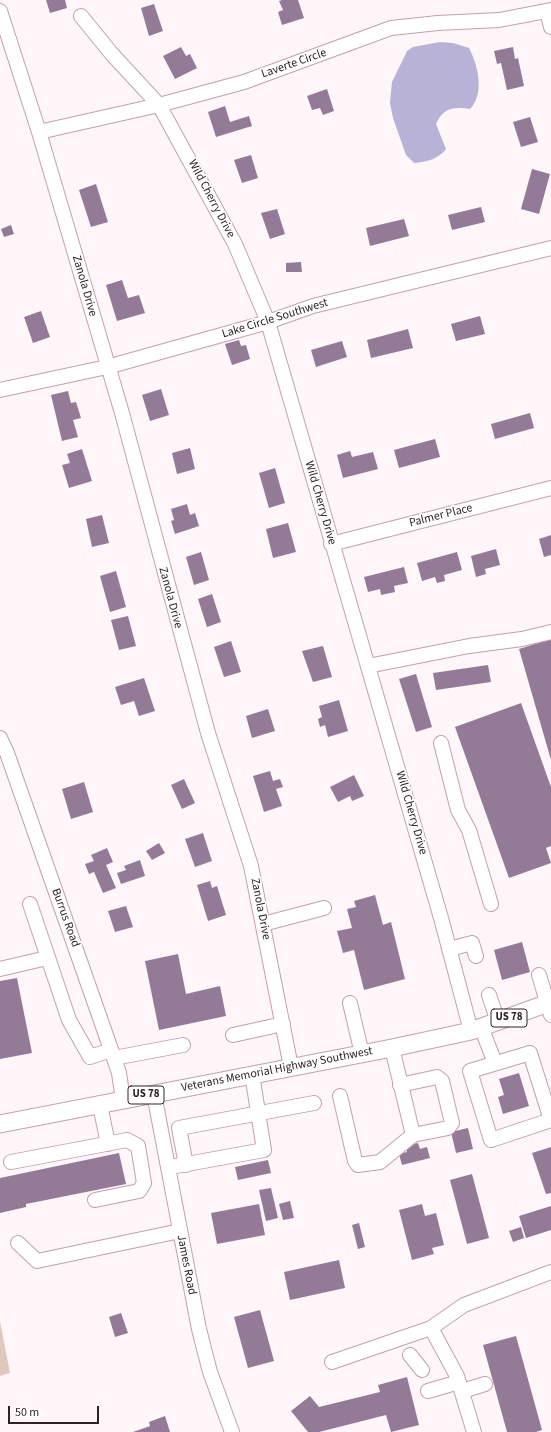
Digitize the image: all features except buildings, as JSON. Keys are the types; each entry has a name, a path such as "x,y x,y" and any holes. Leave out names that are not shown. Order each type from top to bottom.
{"main road":[{"name":"Veterans Memorial Highway Southwest","path":"0,1124 392,1048 476,1029 550,1007"}],"street":[{"name":"Zanola Drive","path":"0,11 39,132 107,367 122,413 208,733 251,866 291,1067"},
{"path":"549,11 551,27"},
{"name":"Laverte Circle","path":"39,132 159,105 244,82 391,28 438,23 499,20 549,11"},
{"name":"Wild Cherry Drive","path":"81,16 111,53 159,105 235,244 268,322 331,544 446,916 449,949 476,1029 495,1063"},
{"name":"Lake Circle Southwest","path":"0,390 107,367 268,322 313,306 551,248"},
{"name":"Palmer Place","path":"331,544 551,488"},
{"path":"368,666 469,646 522,639 551,632"},
{"name":"Burrus Road","path":"0,738 7,753 119,1073 123,1100"},
{"path":"441,743 458,810 469,830 491,904"},
{"path":"30,904 69,1020 90,1057 183,1045"},
{"path":"263,924 324,908"},
{"path":"449,949 474,950"},
{"path":"0,969 47,958"},
{"path":"539,975 550,1007"},
{"path":"489,994 498,1022"},
{"path":"350,1003 362,1054"},
{"path":"233,1035 283,1024"},
{"path":"392,1048 413,1135"},
{"path":"530,1053 551,1120 491,1140 470,1071 495,1063 530,1053"},
{"path":"168,1168 264,1150 252,1074"},
{"path":"340,1096 355,1161 358,1165 380,1162 413,1135 448,1128 452,1123 442,1081 437,1077 400,1085"},
{"name":"James Road","path":"154,1094 196,1315 208,1365 232,1432"},
{"path":"186,1165 179,1128 314,1103"},
{"path":"100,1104 108,1144"},
{"path":"11,1162 127,1140 138,1146 144,1183 139,1191 95,1200"},
{"path":"18,1243 37,1261 180,1231"},
{"path":"332,1362 431,1328 464,1305 551,1272"},
{"path":"431,1328 461,1387 473,1432"},
{"path":"410,1355 422,1370"},
{"path":"428,1391 484,1384"}],"shaded area":[{"path":"440,42 453,43 469,48 477,71 479,88 475,103 470,109 450,109 439,118 436,124 446,149 432,159 414,163 406,155 393,118 390,103 392,82 407,51 413,47"},
{"path":"0,1321 10,1373 0,1376"}]}
